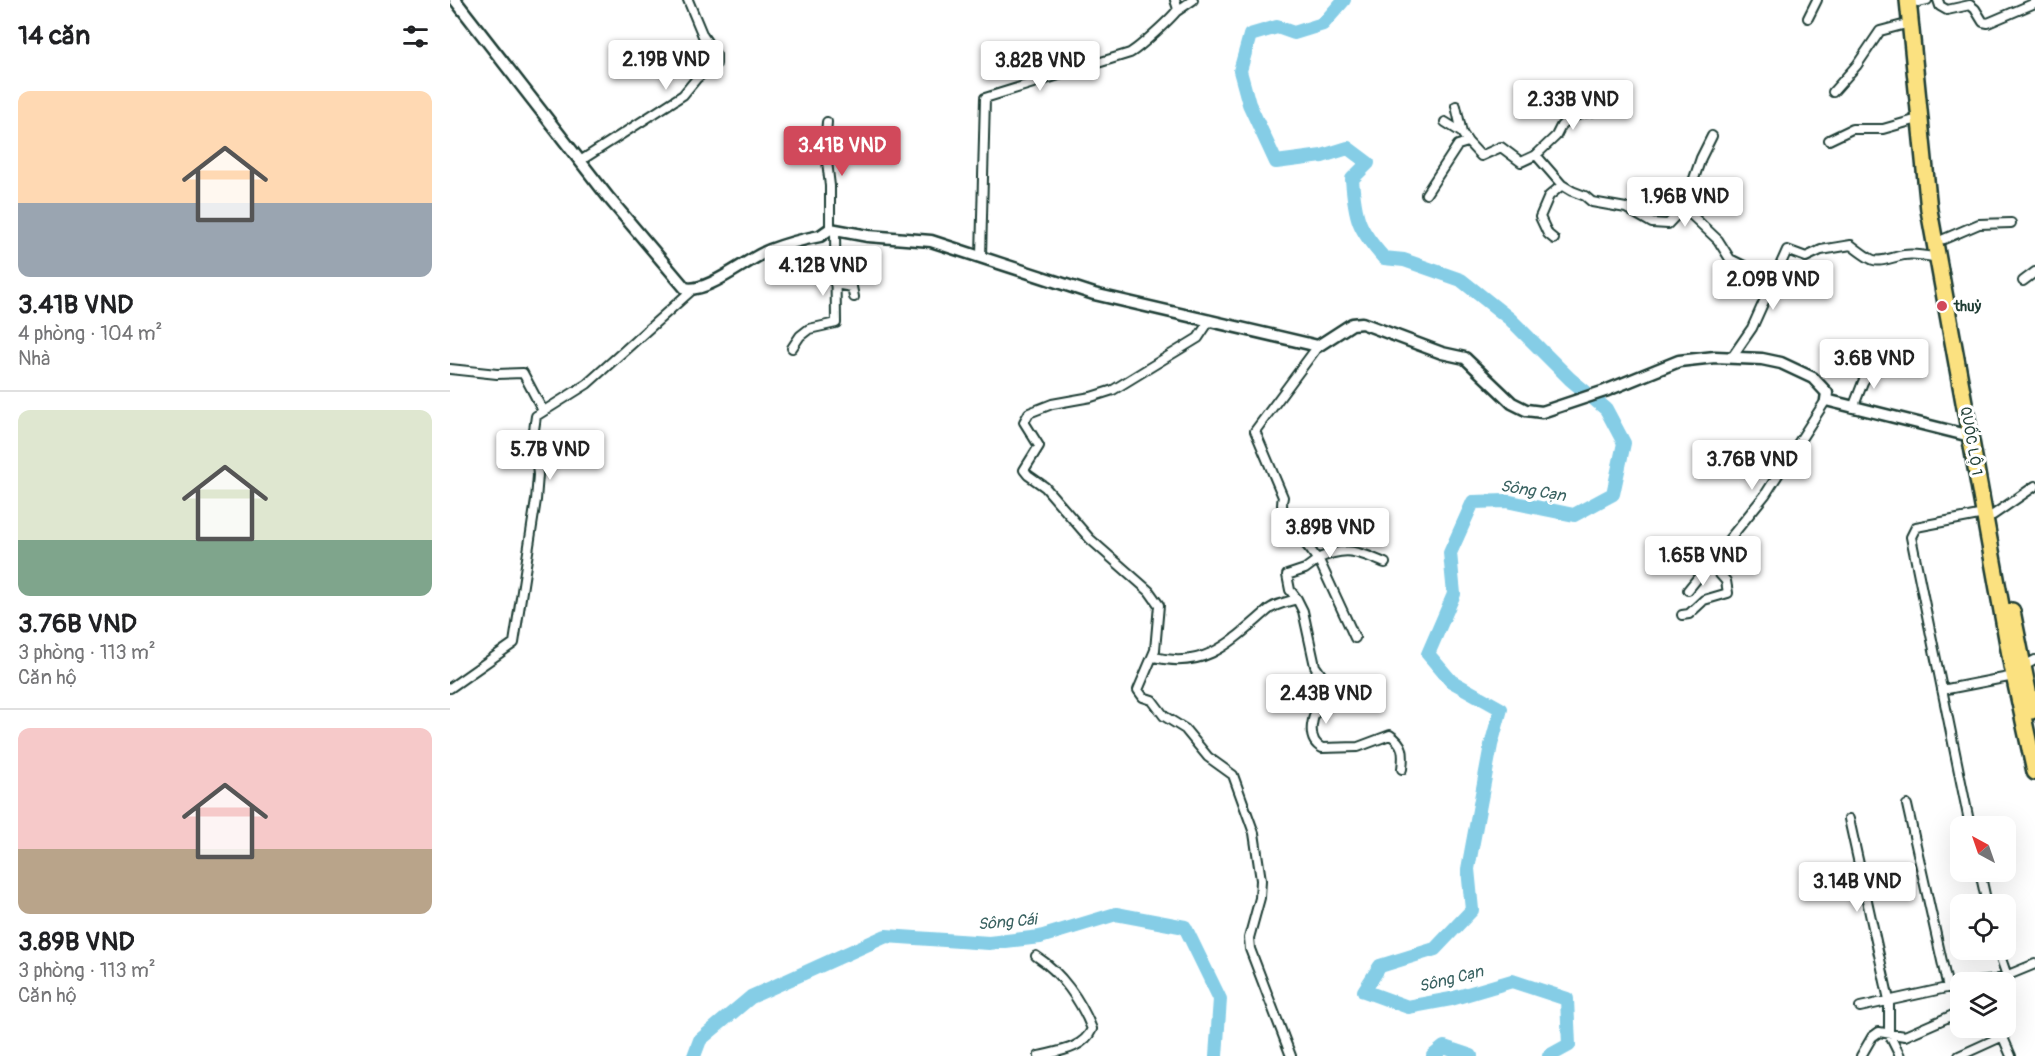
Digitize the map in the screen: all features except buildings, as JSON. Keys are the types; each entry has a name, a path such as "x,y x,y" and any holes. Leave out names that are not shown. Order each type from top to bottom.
{"highway":[{"name":"QUỐC LỘ 1","path":"1918,1 1910,23 1918,119 1938,258 1970,436 2024,667 2035,728"},
{"name":"QUỐC LỘ 1","path":"1918,1 1929,130 1944,239 1989,515"},
{"name":"QUỐC LỘ 1","path":"2024,667 2035,772"}],"street":[{"path":"455,0 674,277 685,288 692,290"},
{"path":"580,161 683,95 697,78 716,64 716,55 704,36 688,0"},
{"path":"1175,0 1177,11"},
{"path":"981,256 985,98 1130,53 1140,47 1177,11 1193,0"},
{"path":"1808,18 1817,0"},
{"path":"1938,0 1940,6 1947,10 1970,5 1983,22 1988,23 2035,3"},
{"path":"1833,92 1857,65 1880,31 1910,23"},
{"path":"1456,106 1462,133 1481,156 1501,147 1521,162 1536,155 1556,136 1568,119 1583,113 1612,108"},
{"path":"1829,140 1852,129 1883,129 1918,119"},
{"path":"792,348 800,336 809,329 836,323 830,186 825,145 827,122"},
{"path":"1445,122 1462,133"},
{"path":"1536,155 1562,185 1592,202 1626,208 1661,225 1668,224 1684,207 1701,158 1712,136"},
{"path":"1426,194 1458,146 1468,142"},
{"path":"1554,239 1548,234 1540,217 1549,196 1562,185"},
{"path":"1684,207 1718,240 1730,259 1773,280"},
{"path":"1944,239 1979,224 2011,223"},
{"path":"450,688 514,643 537,483 535,420 543,410 563,401 587,384 692,290 770,250 820,236 832,230 868,236 914,238 981,256 1094,294 1318,346"},
{"path":"1732,357 1752,328 1787,250 1806,257 1821,250 1851,245 1875,261 1884,262 1905,255 1938,258"},
{"path":"2022,281 2035,272"},
{"path":"835,284 852,287 854,297"},
{"path":"1210,320 1198,338 1122,385 1091,397 1052,404 1029,413 1024,419 1039,446 1025,467 1026,473 1045,487 1095,544 1149,591 1158,605 1160,617 1154,657 1138,690 1139,693 1152,700 1164,716 1185,729 1208,757 1232,773 1254,833 1261,880 1260,898 1249,938 1250,949 1291,1056"},
{"path":"1355,638 1318,559 1294,534 1286,520 1282,509 1283,497 1275,482 1274,470 1255,431 1318,346 1352,324 1362,324 1442,353 1465,358 1512,403 1526,410 1542,412 1605,391 1679,361 1732,357 1762,359 1794,368 1813,378 1827,393 1826,400 1765,495 1688,590"},
{"path":"1853,408 1863,382 1875,364"},
{"path":"450,369 497,374 523,373 543,410"},
{"path":"1826,400 1970,436"},
{"path":"1968,816 1911,532 1916,527 1989,515 2035,486"},
{"path":"1384,563 1360,552 1344,549 1318,559 1312,565 1285,578 1303,611 1304,626 1317,670 1326,682 1313,720 1312,736 1317,745 1322,748 1358,747 1390,735 1402,746 1404,754 1402,769"},
{"path":"1682,615 1689,614 1704,600 1728,593 1726,581 1710,563"},
{"path":"1154,657 1188,662 1201,657 1222,647 1269,609 1297,599"},
{"path":"1942,690 2024,667"},
{"path":"1290,698 1298,700 1306,698 1317,670"},
{"path":"1860,1007 1948,988 1907,805"},
{"path":"1849,819 1889,1000 1889,1034 1900,1056"},
{"path":"1036,956 1060,976 1078,1001 1092,1029 1085,1041 1079,1045 1039,1056"},
{"path":"2016,972 2035,964"},
{"path":"1861,1056 1875,1034 1889,1034 1900,1038 1950,1016"},
{"path":"1959,1056 1999,1038"},
{"path":"2004,1038 2011,1056"}],"waterway":[{"name":"Sông Cạn","path":"1344,0 1323,24 1294,33 1277,27 1250,35 1240,71 1249,104 1276,162 1322,156 1348,148 1368,163 1352,179 1355,204 1363,231 1384,258 1404,260 1461,280 1510,319 1570,379 1606,409 1624,443 1613,494 1574,515 1506,501 1473,502 1450,553 1454,594 1428,654 1451,681 1501,709 1491,745 1468,869 1472,910 1435,949 1380,966 1364,991 1408,1007 1451,999 1512,981 1567,999 1569,1045 1549,1056"},
{"name":"Sông Cái","path":"694,1056 700,1040 751,997 886,936 989,943 1040,937 1116,914 1185,927 1220,999 1216,1056"},
{"name":"Sông Cạn","path":"1433,1056 1444,1047 1471,1056"}],"place":[{"name":"thuỷ","path":"1942,306"}]}
